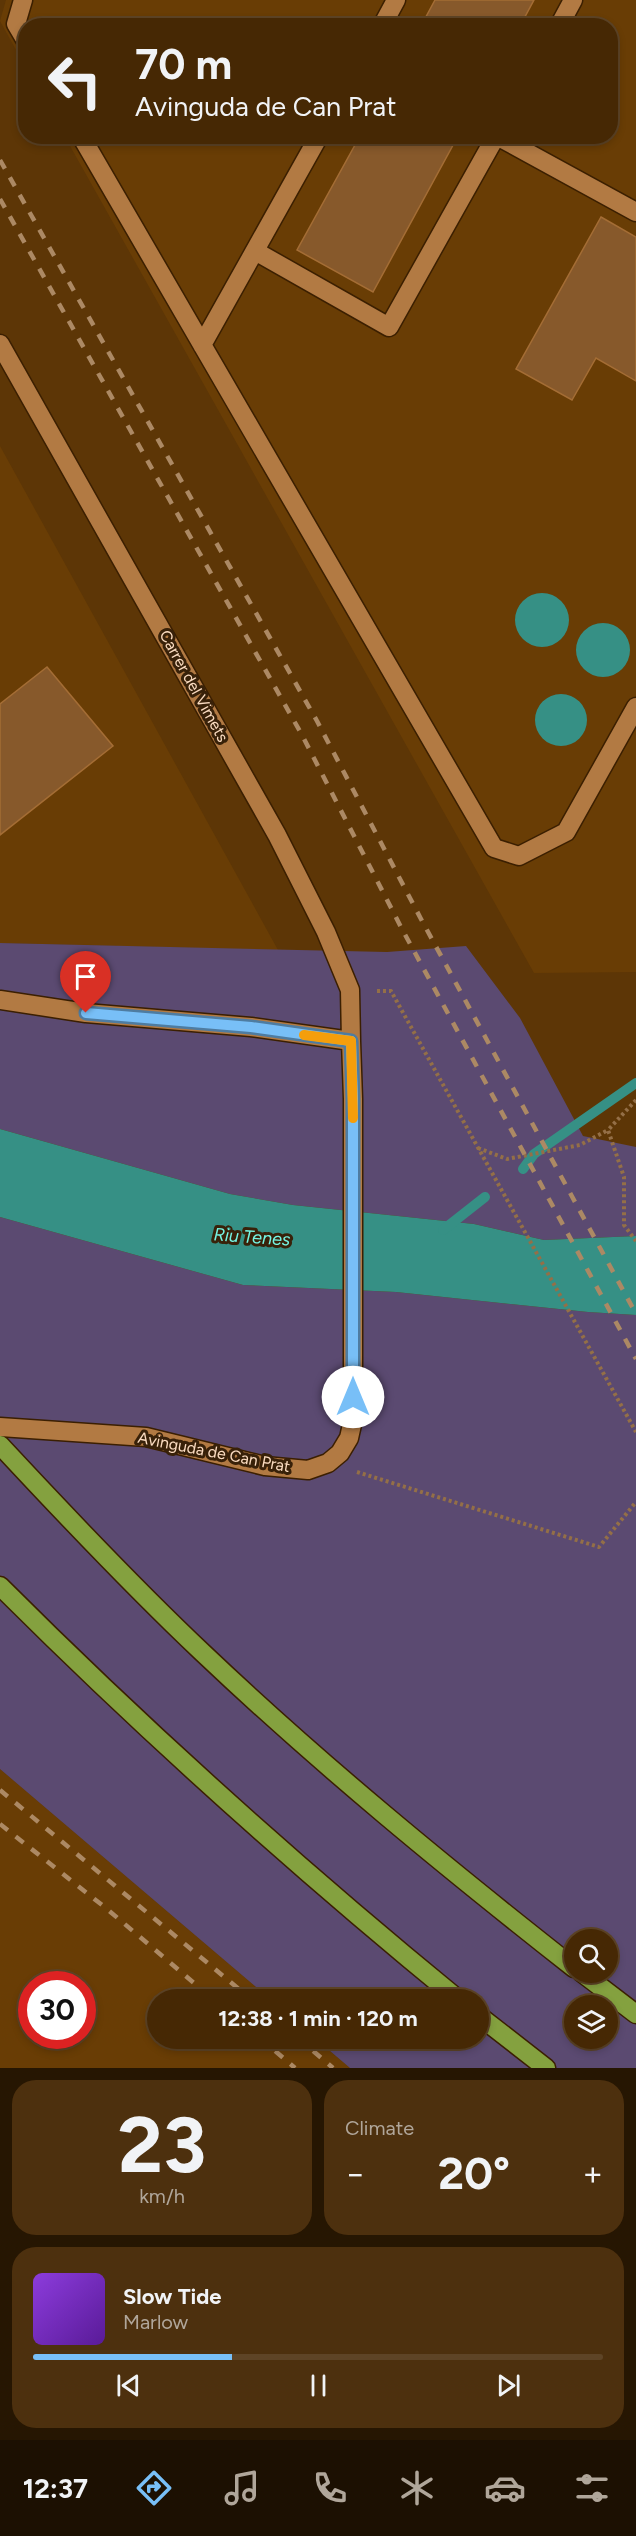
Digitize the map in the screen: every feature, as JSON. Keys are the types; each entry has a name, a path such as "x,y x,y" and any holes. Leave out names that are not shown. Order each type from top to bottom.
{"highway":[{"path":"0,1445 74,1524 204,1653 377,1809 564,1960"},
{"path":"0,1586 213,1791 372,1929 446,1989"},
{"path":"595,1983 636,2014"},
{"path":"489,2024 546,2068"}],"street":[{"path":"18,27 16,24 23,0"},
{"path":"386,18 396,0"},
{"path":"563,18 573,0"},
{"path":"86,144 494,848 519,856 566,832 636,707"},
{"path":"202,345 315,144"},
{"path":"255,251 389,327 492,144"},
{"path":"512,144 636,212"},
{"name":"Carrer del Vimets","path":"0,344 277,835 326,932 350,990 351,1041"},
{"path":"0,1000 86,1013 251,1027 351,1041 353,1420 349,1438 340,1452 328,1463"},
{"name":"Avinguda de Can Prat","path":"0,1427 146,1437 265,1466 308,1470 328,1463"}],"path":[{"path":"350,990 391,991 636,1432"},
{"path":"478,1148 507,1159 580,1145 608,1130 636,1100"},
{"path":"608,1130 624,1177 624,1225 634,1239"},
{"path":"328,1463 599,1547 636,1502"}],"shaded area":[{"path":"6,0 636,0 636,972 534,973 69,144 618,144 618,18 18,18 18,53 0,21"},
{"path":"0,446 278,950 0,943"},
{"path":"0,943 387,952 466,946 520,1018 583,1136 636,1147 636,1236 544,1240 474,1224 293,1205 230,1194 0,1129"},
{"path":"0,1217 243,1285 396,1292 636,1315 636,2068 350,2068 328,2049 489,2049 489,1989 258,1989 0,1769"},
{"path":"0,1769 258,1989 147,1989 147,2049 328,2049 350,2068 0,2068"}],"water":[{"path":"542,593 552,595 561,601 567,610 569,620 567,630 561,639 552,645 542,647 532,645 523,639 517,630 515,620 517,610 523,601 532,595"},
{"path":"603,623 613,625 622,631 628,640 630,650 628,660 622,669 613,675 603,677 593,675 584,669 578,660 576,650 578,640 584,631 593,625"},
{"path":"556,694 566,694 580,701 587,720 580,739 566,746 556,746 546,742 539,735 535,725 535,715 539,705 546,698"},
{"name":"Riu Tenes","path":"0,1129 230,1194 293,1205 474,1224 544,1240 636,1236 636,1315 396,1292 243,1285 0,1217"}],"building":[{"path":"435,0 534,0 524,18 425,18"},
{"path":"356,144 454,144 373,292 297,250"},
{"path":"601,217 636,237 636,381 596,358 572,400 516,369"},
{"path":"47,667 113,746 0,835 0,704"}],"waterway":[{"path":"523,1169 534,1154 636,1083"},
{"path":"443,1230 485,1197"}],"railway":[{"path":"0,160 317,721 421,919 636,1314"},
{"path":"0,199 302,735 402,929 636,1359"},
{"path":"0,1790 239,1989"},
{"path":"0,1824 107,1909 201,1989"},
{"path":"273,2049 295,2068"},
{"path":"311,2049 333,2068"}],"slow traffic":[{"path":"304,1035 351,1041 353,1118"}],"route":[{"path":"86,1013 251,1027 351,1041 353,1397"}]}
